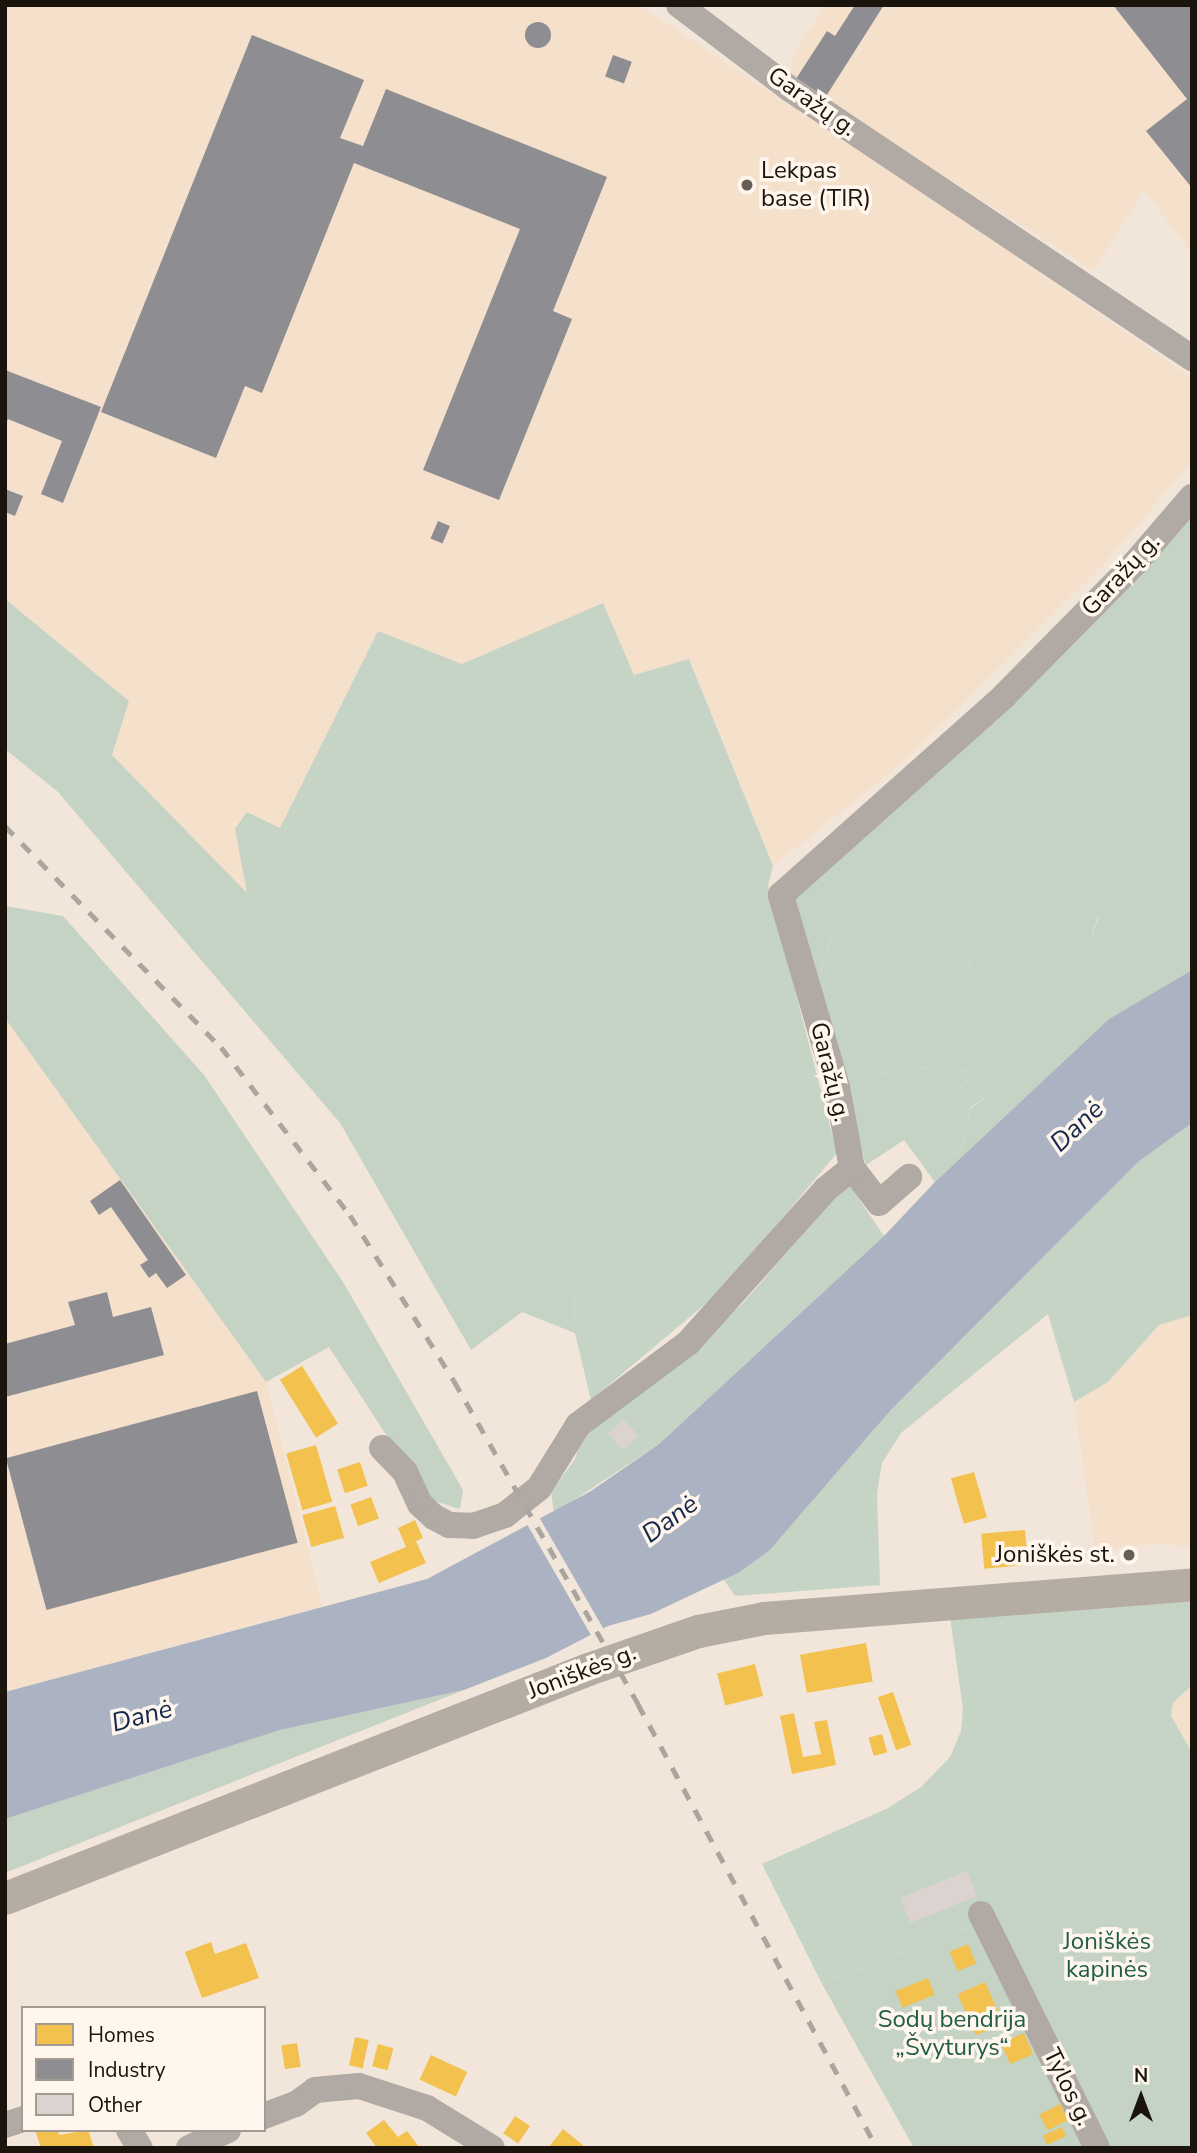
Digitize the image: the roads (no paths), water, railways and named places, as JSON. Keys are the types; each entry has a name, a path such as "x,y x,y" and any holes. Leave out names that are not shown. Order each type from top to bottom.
{"main road":[{"name":"Joniškės g.","path":"5,1898 588,1669 698,1631 764,1618 1192,1584"}],"street":[{"name":"Garažų g.","path":"678,5 790,89 1192,358"},
{"name":"Garažų g.","path":"852,1168 837,1087 780,895 1004,696 1136,562 1192,497"},
{"path":"382,1448 405,1472 420,1504 434,1517 449,1525 473,1526 505,1515 539,1489 578,1425 688,1343 826,1189 852,1168 879,1203 908,1177"},
{"name":"Tylos g.","path":"981,1914 1097,2148"},
{"path":"266,2115 296,2104 315,2090 359,2086 427,2108 492,2148"},
{"path":"130,2132 139,2148"},
{"path":"189,2148 224,2132"}],"water":[{"name":"Danė","path":"1192,970 1192,1123 1138,1162 890,1411 769,1551 740,1572 651,1614 608,1626 546,1658 464,1690 280,1730 5,1819 5,1692 427,1579 591,1491 659,1444 884,1236 935,1182 1109,1019"}],"railway":[{"path":"5,826 221,1047 350,1215 454,1381 638,1704 877,2148"}],"place":[{"name":"Lekpas base (TIR)","path":"747,185"},
{"name":"Joniškės st.","path":"1129,1555"}],"park label":[{"name":"Joniškės kapinės","path":"1107,1956"},
{"name":"Sodų bendrija „Švyturys“","path":"952,2034"}]}
